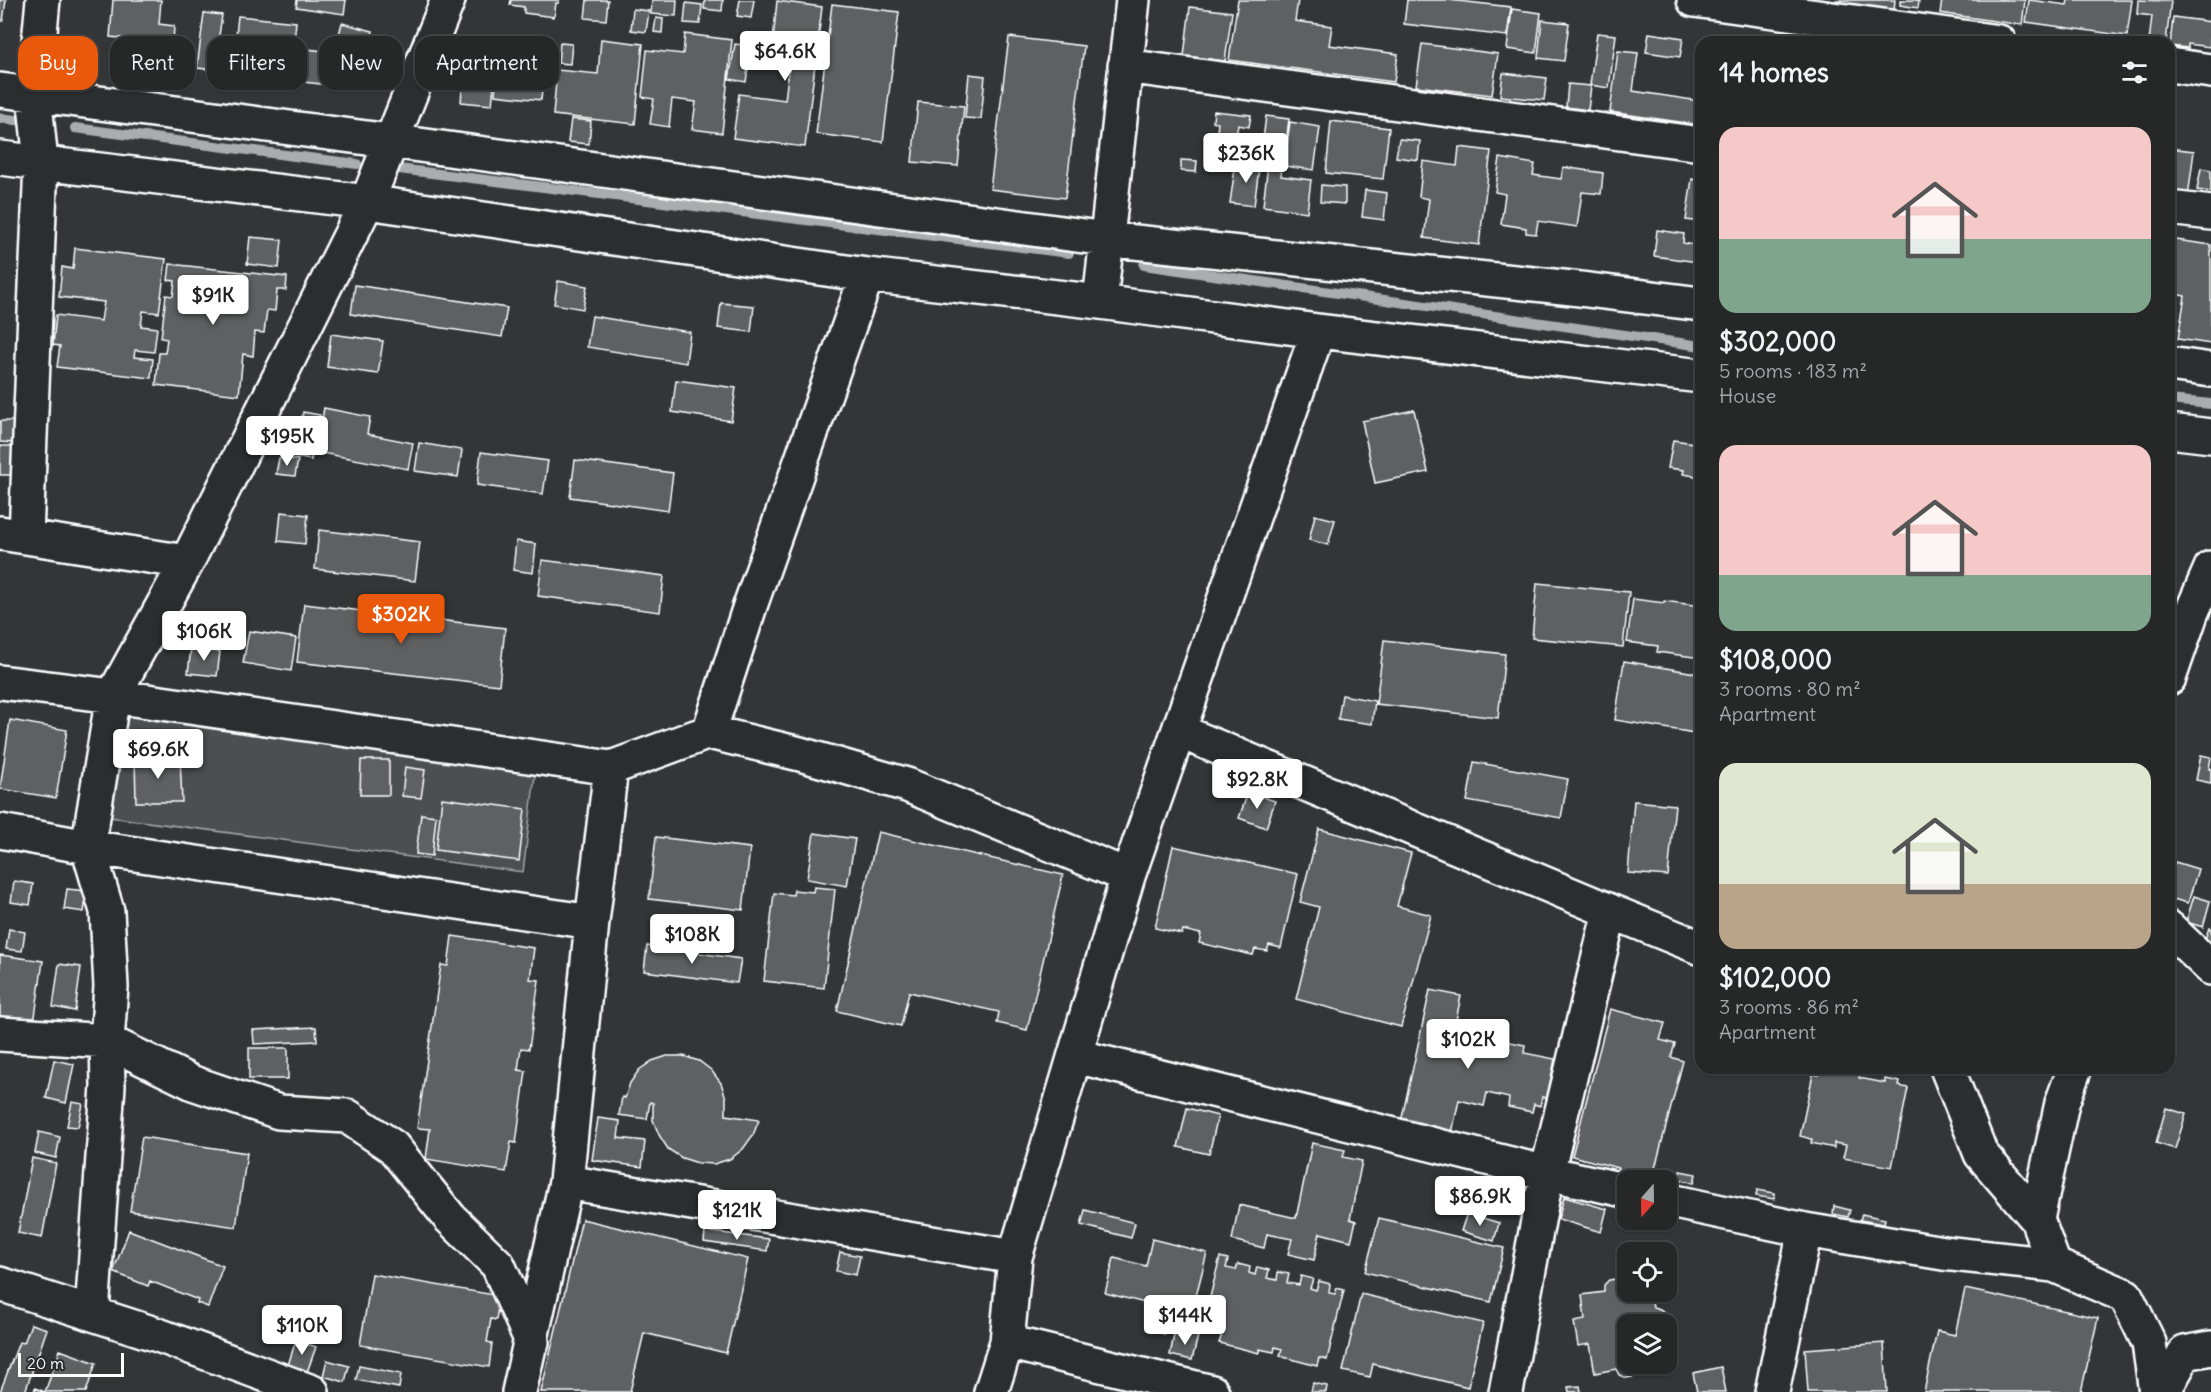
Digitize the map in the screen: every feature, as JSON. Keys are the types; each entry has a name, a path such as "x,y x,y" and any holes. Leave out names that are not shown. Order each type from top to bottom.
{"street":[{"path":"43,0 34,94 41,162 13,535 187,562"},
{"path":"92,1313 108,1086 107,1041 111,987 107,911 88,847 114,696 187,562 367,202 448,0"},
{"path":"1100,302 1132,0"},
{"path":"1694,0 1956,36"},
{"path":"1125,66 1695,143"},
{"path":"2175,66 2211,71"},
{"path":"0,90 1106,238 1695,303"},
{"path":"0,158 367,202 867,275 1100,302 1318,332 1695,375"},
{"path":"2175,209 2211,213"},
{"path":"709,732 750,606 867,275"},
{"path":"991,1392 1007,1342 1015,1257 1128,876 1318,332"},
{"path":"2175,365 2211,370"},
{"path":"2175,432 2211,436"},
{"path":"2175,661 2191,614 2211,568"},
{"path":"0,682 114,696 611,768 709,732 800,754 906,785 1128,876"},
{"path":"1179,731 1695,946"},
{"path":"519,1392 566,1182 592,922 611,768"},
{"path":"0,831 88,847 592,922"},
{"path":"1506,1392 1547,1173 1611,912"},
{"path":"2175,934 2211,968"},
{"path":"0,1034 107,1041 193,1083 279,1112 347,1116 393,1147 450,1218 498,1265 532,1342"},
{"path":"1076,1056 1617,1189"},
{"path":"1949,1074 1981,1154 2037,1219 2054,1264"},
{"path":"2037,1219 2062,1103 2072,1074"},
{"path":"566,1182 1015,1257"},
{"path":"1677,1202 1805,1230 1943,1253 2054,1264 2126,1296 2149,1342 2156,1392"},
{"path":"1772,1392 1805,1230"},
{"path":"0,1284 158,1335 312,1392"},
{"path":"1007,1342 1212,1392"},
{"path":"2163,1392 2185,1353 2211,1348"}],"shaded area":[{"path":"123,713 536,767 523,872 110,817"}],"building":[{"path":"0,0 6,0 3,21 0,21"},
{"path":"113,0 161,0 159,24 174,26 173,36 110,36"},
{"path":"297,0 346,0 344,14 296,7"},
{"path":"511,0 559,0 559,3 556,3 554,17 524,13 524,7 510,5"},
{"path":"587,0 608,0 606,20 585,18"},
{"path":"652,0 677,0 676,16 651,14"},
{"path":"705,0 723,0 722,11 704,9"},
{"path":"740,0 754,0 751,18 737,16"},
{"path":"1238,0 1298,0 1295,21 1332,26 1329,45 1398,54 1394,82 1229,60"},
{"path":"1407,0 1449,0 1511,7 1507,36 1404,24"},
{"path":"1836,0 1895,0 1894,10 1836,2"},
{"path":"1900,0 1919,0 1918,8 1900,5"},
{"path":"1942,0 2025,0 2022,25 1940,13"},
{"path":"2029,0 2067,5 2068,0 2132,0 2127,36 2026,22"},
{"path":"2138,0 2171,1 2167,36 2150,36 2152,16 2137,14"},
{"path":"777,1 822,7 805,147 733,138 739,94 785,100 791,52 772,50"},
{"path":"686,3 702,5 700,24 684,23"},
{"path":"832,4 899,12 883,142 816,134"},
{"path":"1190,7 1232,12 1225,61 1184,56"},
{"path":"633,9 649,11 646,32 631,30"},
{"path":"1512,9 1541,13 1536,53 1507,49"},
{"path":"204,13 222,15 219,36 207,36 207,69 197,68"},
{"path":"238,16 296,22 295,36 236,36"},
{"path":"2173,17 2211,22 2210,47 2188,44 2188,48 2175,47 2175,36 2171,36"},
{"path":"656,18 663,19 662,33 654,32"},
{"path":"1542,20 1569,23 1564,61 1538,58"},
{"path":"342,23 373,31 372,36 339,36"},
{"path":"1597,33 1616,35 1609,88 1590,85"},
{"path":"1649,33 1683,38 1680,57 1646,52"},
{"path":"685,34 732,40 722,133 692,129 696,102 672,99 669,127 650,124 654,99 642,97 647,50 683,54"},
{"path":"1009,37 1084,46 1065,198 990,189"},
{"path":"601,39 643,44 635,124 553,115 555,90 559,90 559,70 598,74"},
{"path":"560,43 572,44 570,64 559,63"},
{"path":"735,44 751,46 746,82 729,79"},
{"path":"1422,44 1498,54 1492,95 1416,86"},
{"path":"307,49 319,50 319,84 307,82"},
{"path":"1618,51 1638,53 1633,91 1695,100 1695,124 1610,112"},
{"path":"1503,73 1547,78 1544,100 1500,96"},
{"path":"969,74 985,76 981,119 965,118"},
{"path":"1568,84 1591,86 1588,110 1566,107"},
{"path":"462,90 494,90 492,105 461,102"},
{"path":"495,90 542,90 541,100 495,95"},
{"path":"918,102 964,106 958,166 912,162"},
{"path":"1214,111 1251,115 1249,127 1238,125 1236,135 1217,133 1218,122 1213,122"},
{"path":"1266,116 1289,119 1284,159 1261,155"},
{"path":"571,119 591,121 589,144 568,142"},
{"path":"1331,121 1389,128 1383,179 1326,173"},
{"path":"1290,122 1320,127 1314,170 1284,166"},
{"path":"1399,139 1420,141 1418,160 1396,157"},
{"path":"1459,147 1491,151 1479,245 1424,238 1429,199 1419,197 1423,161 1457,166"},
{"path":"2175,149 2194,151 2188,197 2175,195"},
{"path":"1500,158 1535,164 1533,175 1561,179 1563,167 1603,173 1601,194 1582,192 1577,227 1538,221 1536,234 1526,233 1526,228 1501,224 1505,194 1495,192"},
{"path":"1245,159 1260,161 1254,206 1230,203 1235,168 1244,169"},
{"path":"1181,160 1197,161 1196,172 1181,171"},
{"path":"1268,164 1282,166 1281,176 1311,180 1307,212 1263,206"},
{"path":"2201,168 2211,170 2211,192 2197,190"},
{"path":"1692,179 1695,180 1695,221 1686,220"},
{"path":"1321,185 1345,187 1345,204 1320,202"},
{"path":"1365,190 1387,193 1384,220 1362,217"},
{"path":"1657,230 1684,234 1683,243 1695,245 1695,262 1654,256"},
{"path":"250,237 282,240 279,268 247,264"},
{"path":"2175,240 2211,245 2211,344 2178,339 2185,296 2175,294"},
{"path":"75,248 166,259 159,313 143,311 141,326 157,328 154,352 135,350 134,357 153,359 151,378 57,367 60,346 53,345 56,315 101,321 104,302 59,297 62,267 73,269"},
{"path":"170,264 287,277 286,290 277,290 275,311 267,310 264,333 255,332 253,356 243,354 239,395 156,385 159,353 165,353 167,339 161,338 166,295 173,296 175,281 168,280"},
{"path":"558,281 587,286 583,309 554,304"},
{"path":"355,285 507,308 502,337 351,314"},
{"path":"721,303 754,306 751,332 718,328"},
{"path":"592,316 690,332 686,363 587,347"},
{"path":"331,334 383,341 378,374 327,367"},
{"path":"676,380 736,388 731,421 672,412"},
{"path":"324,408 370,417 367,434 413,443 408,469 316,452"},
{"path":"1414,410 1428,472 1375,483 1362,421"},
{"path":"303,412 320,415 311,460 285,455 292,424 300,426"},
{"path":"0,421 15,421 14,443 0,442"},
{"path":"1673,440 1695,443 1695,476 1683,474 1684,470 1668,468"},
{"path":"419,443 462,450 458,477 415,471"},
{"path":"0,446 12,446 11,475 0,475"},
{"path":"481,452 548,461 543,494 477,485"},
{"path":"279,458 298,460 295,476 276,474"},
{"path":"575,460 673,473 668,511 570,497"},
{"path":"281,512 308,515 305,544 278,541"},
{"path":"1315,515 1335,520 1328,545 1309,540"},
{"path":"319,530 420,542 415,581 315,569"},
{"path":"516,541 536,544 533,573 513,570"},
{"path":"542,560 664,576 660,612 538,596"},
{"path":"1537,583 1629,592 1623,647 1532,638"},
{"path":"1633,599 1695,605 1695,657 1657,652 1658,646 1627,642"},
{"path":"304,604 505,628 499,685 297,662"},
{"path":"249,631 296,638 291,671 243,663"},
{"path":"1384,640 1505,654 1498,718 1376,704"},
{"path":"191,648 220,652 217,676 188,673"},
{"path":"1624,661 1695,673 1695,733 1615,720"},
{"path":"1342,695 1375,701 1372,724 1338,719"},
{"path":"10,720 67,730 56,798 0,789"},
{"path":"2201,755 2211,757 2209,769 2211,769 2211,783 2196,780"},
{"path":"180,757 182,802 136,802 135,758"},
{"path":"361,760 389,760 389,795 360,795"},
{"path":"1474,762 1568,779 1561,818 1467,801"},
{"path":"405,767 425,770 421,798 402,796"},
{"path":"1248,792 1275,801 1266,828 1239,818"},
{"path":"442,798 525,809 519,861 436,850"},
{"path":"1634,801 1675,805 1668,876 1628,873"},
{"path":"421,814 436,816 432,856 416,854"},
{"path":"1319,829 1411,853 1397,906 1431,915 1401,1027 1296,999 1319,907 1300,902"},
{"path":"878,832 1063,875 1027,1030 997,1023 999,1012 909,992 901,1026 837,1011"},
{"path":"814,833 855,839 847,886 807,879"},
{"path":"656,837 750,848 743,910 649,899"},
{"path":"1173,846 1298,874 1281,948 1269,945 1267,951 1255,949 1253,955 1199,943 1201,934 1183,930 1182,934 1155,928"},
{"path":"2175,862 2198,869 2188,903 2175,900"},
{"path":"14,881 33,884 30,905 11,902"},
{"path":"814,887 835,889 824,988 764,981 774,893 793,895 794,890 813,892"},
{"path":"67,889 87,891 84,912 64,909"},
{"path":"2194,896 2210,901 2203,927 2186,922"},
{"path":"2209,928 2211,928 2211,948 2203,945"},
{"path":"9,929 25,932 22,951 6,949"},
{"path":"452,936 534,948 530,979 539,980 529,1049 521,1048 518,1070 526,1071 516,1143 511,1142 506,1172 426,1159 430,1129 417,1128 441,965 448,966"},
{"path":"647,946 741,959 737,983 644,971"},
{"path":"0,955 43,961 34,1023 0,1018"},
{"path":"59,964 81,967 75,1011 53,1007"},
{"path":"1430,990 1461,996 1454,1030 1525,1045 1524,1053 1555,1059 1547,1098 1542,1097 1540,1106 1534,1104 1532,1112 1508,1107 1509,1098 1487,1093 1484,1106 1459,1100 1452,1133 1401,1122"},
{"path":"1610,1009 1665,1023 1660,1040 1675,1044 1671,1057 1683,1061 1655,1170 1618,1170 1619,1168 1572,1156"},
{"path":"316,1027 317,1041 254,1044 253,1030"},
{"path":"249,1048 288,1048 288,1079 249,1079"},
{"path":"667,1056 683,1056 699,1061 711,1070 721,1083 726,1098 726,1115 759,1120 753,1135 743,1149 730,1159 714,1164 698,1163 682,1158 668,1149 653,1120 653,1103 650,1102 647,1119 619,1115 622,1097 625,1098 630,1083 639,1070 652,1061"},
{"path":"54,1060 74,1064 66,1103 46,1098"},
{"path":"1813,1074 1860,1074 1859,1078 1885,1083 1885,1079 1900,1082 1899,1086 1908,1088 1892,1167 1843,1158 1846,1145 1834,1143 1834,1148 1811,1143 1812,1139 1800,1136"},
{"path":"72,1102 83,1104 78,1127 67,1126"},
{"path":"1187,1108 1218,1116 1209,1154 1178,1147"},
{"path":"2166,1108 2186,1114 2175,1149 2156,1143"},
{"path":"598,1118 620,1121 618,1138 645,1141 642,1167 592,1160"},
{"path":"39,1132 60,1137 56,1158 35,1153"},
{"path":"142,1137 247,1153 236,1227 130,1211"},
{"path":"1312,1143 1345,1150 1343,1157 1362,1161 1350,1219 1356,1221 1351,1241 1320,1233 1314,1260 1288,1254 1292,1239 1267,1234 1264,1248 1232,1240 1239,1205 1296,1218"},
{"path":"32,1158 56,1163 42,1238 18,1233"},
{"path":"1680,1171 1696,1174 1694,1183 1679,1179"},
{"path":"1757,1190 1775,1193 1774,1199 1756,1196"},
{"path":"1564,1197 1607,1209 1601,1232 1558,1219"},
{"path":"1834,1206 1850,1210 1848,1217 1833,1214"},
{"path":"1085,1210 1135,1223 1131,1238 1081,1225"},
{"path":"1467,1213 1499,1223 1494,1241 1461,1231"},
{"path":"1862,1214 1885,1219 1884,1224 1860,1220"},
{"path":"1379,1218 1504,1248 1491,1302 1365,1272"},
{"path":"582,1219 748,1259 726,1353 644,1333 630,1392 541,1392"},
{"path":"129,1230 223,1266 208,1307 197,1303 198,1300 150,1281 148,1286 113,1272"},
{"path":"705,1231 769,1239 767,1251 704,1242"},
{"path":"1152,1239 1207,1253 1190,1319 1176,1315 1180,1301 1173,1300 1165,1334 1146,1329 1153,1305 1105,1293 1114,1258 1146,1266"},
{"path":"840,1252 860,1256 856,1275 836,1271"},
{"path":"1220,1257 1228,1259 1226,1268 1236,1270 1238,1264 1250,1267 1249,1273 1255,1275 1257,1267 1269,1270 1267,1278 1277,1280 1278,1272 1289,1274 1287,1283 1299,1285 1301,1276 1313,1279 1310,1288 1316,1290 1319,1281 1330,1284 1329,1293 1335,1294 1337,1288 1344,1290 1327,1360 1319,1358 1317,1366 1280,1356 1282,1349 1275,1347 1274,1352 1259,1349 1259,1353 1219,1343 1222,1334 1202,1329"},
{"path":"372,1274 500,1296 496,1320 491,1319 487,1342 492,1343 489,1367 360,1345"},
{"path":"1617,1279 1617,1302 1652,1302 1653,1307 1666,1314 1617,1314 1617,1371 1616,1369 1595,1373 1590,1344 1578,1346 1574,1322 1585,1320 1582,1295 1604,1292 1604,1285 1609,1280"},
{"path":"1965,1289 2098,1318 2081,1392 1924,1392 1937,1331 1955,1335"},
{"path":"1361,1294 1483,1323 1468,1387 1373,1364 1370,1377 1343,1371"},
{"path":"31,1324 47,1329 25,1392 0,1392 19,1342 24,1343"},
{"path":"1189,1330 1199,1332 1192,1360 1170,1355 1174,1335 1187,1338"},
{"path":"296,1340 316,1347 307,1372 288,1365"},
{"path":"1884,1343 1887,1392 1808,1392 1805,1349"},
{"path":"60,1350 96,1363 86,1392 45,1392"},
{"path":"327,1360 349,1366 345,1382 323,1376"},
{"path":"359,1366 401,1374 399,1388 356,1380"},
{"path":"1721,1367 1726,1392 1697,1392 1693,1373"},
{"path":"1618,1374 1635,1374 1626,1378"},
{"path":"1313,1383 1327,1386 1326,1392 1311,1392"},
{"path":"1580,1386 1581,1392 1569,1392 1568,1387"}],"waterway":[{"path":"0,118 31,122"},
{"path":"75,128 357,164"},
{"path":"399,169 1069,253"},
{"path":"1144,265 1695,345"},
{"path":"2175,401 2211,404"}]}
